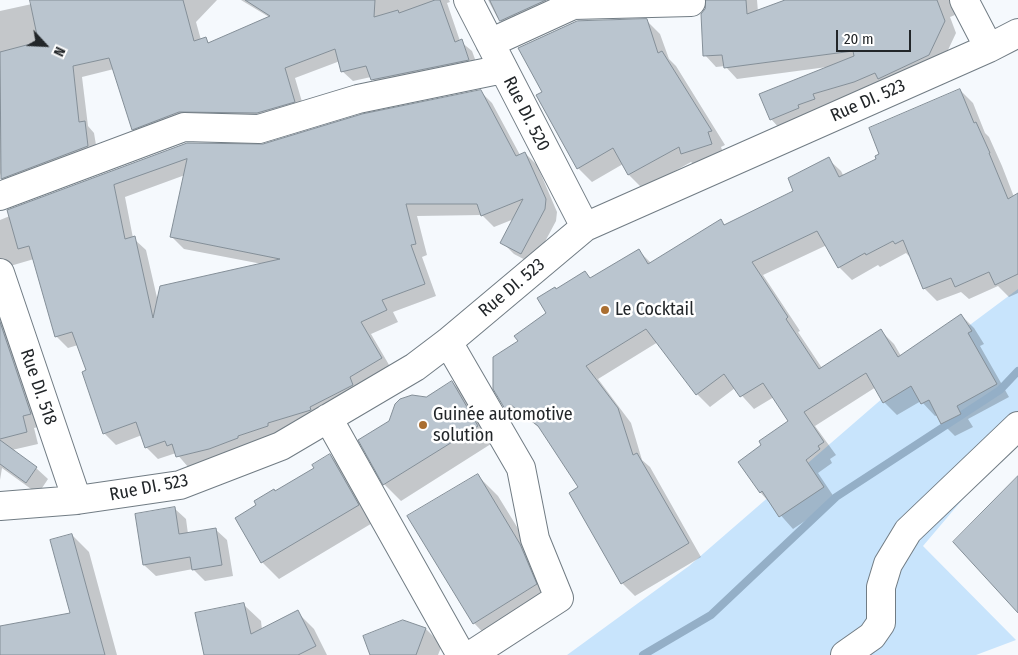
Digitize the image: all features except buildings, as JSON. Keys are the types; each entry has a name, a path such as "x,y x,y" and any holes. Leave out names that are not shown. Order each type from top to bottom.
{"street":[{"name":"Rue DI. 520","path":"468,0 585,227"},
{"path":"964,0 989,48"},
{"path":"490,43 576,3 692,2"},
{"name":"Rue DI. 523","path":"0,506 77,500 180,485 281,446 415,368 585,227 989,48 1018,33"},
{"path":"0,196 184,127 259,129 358,99 503,68"},
{"name":"Rue DI. 518","path":"0,274 77,500"},
{"path":"448,342 521,468 535,539 559,598 471,655"},
{"path":"328,418 461,655"},
{"path":"845,655 872,636 881,623 881,587 888,564 908,532 1018,426"}],"shaded area":[{"path":"1018,289 1018,434 923,546 1016,640 976,655 567,655 689,566 951,339"}],"waterway":[{"path":"643,655 711,615 836,497 1000,390 1018,371"}],"place":[{"name":"Le Cocktail","path":"605,310"},
{"name":"Guinée automotive solution","path":"423,425"}]}
